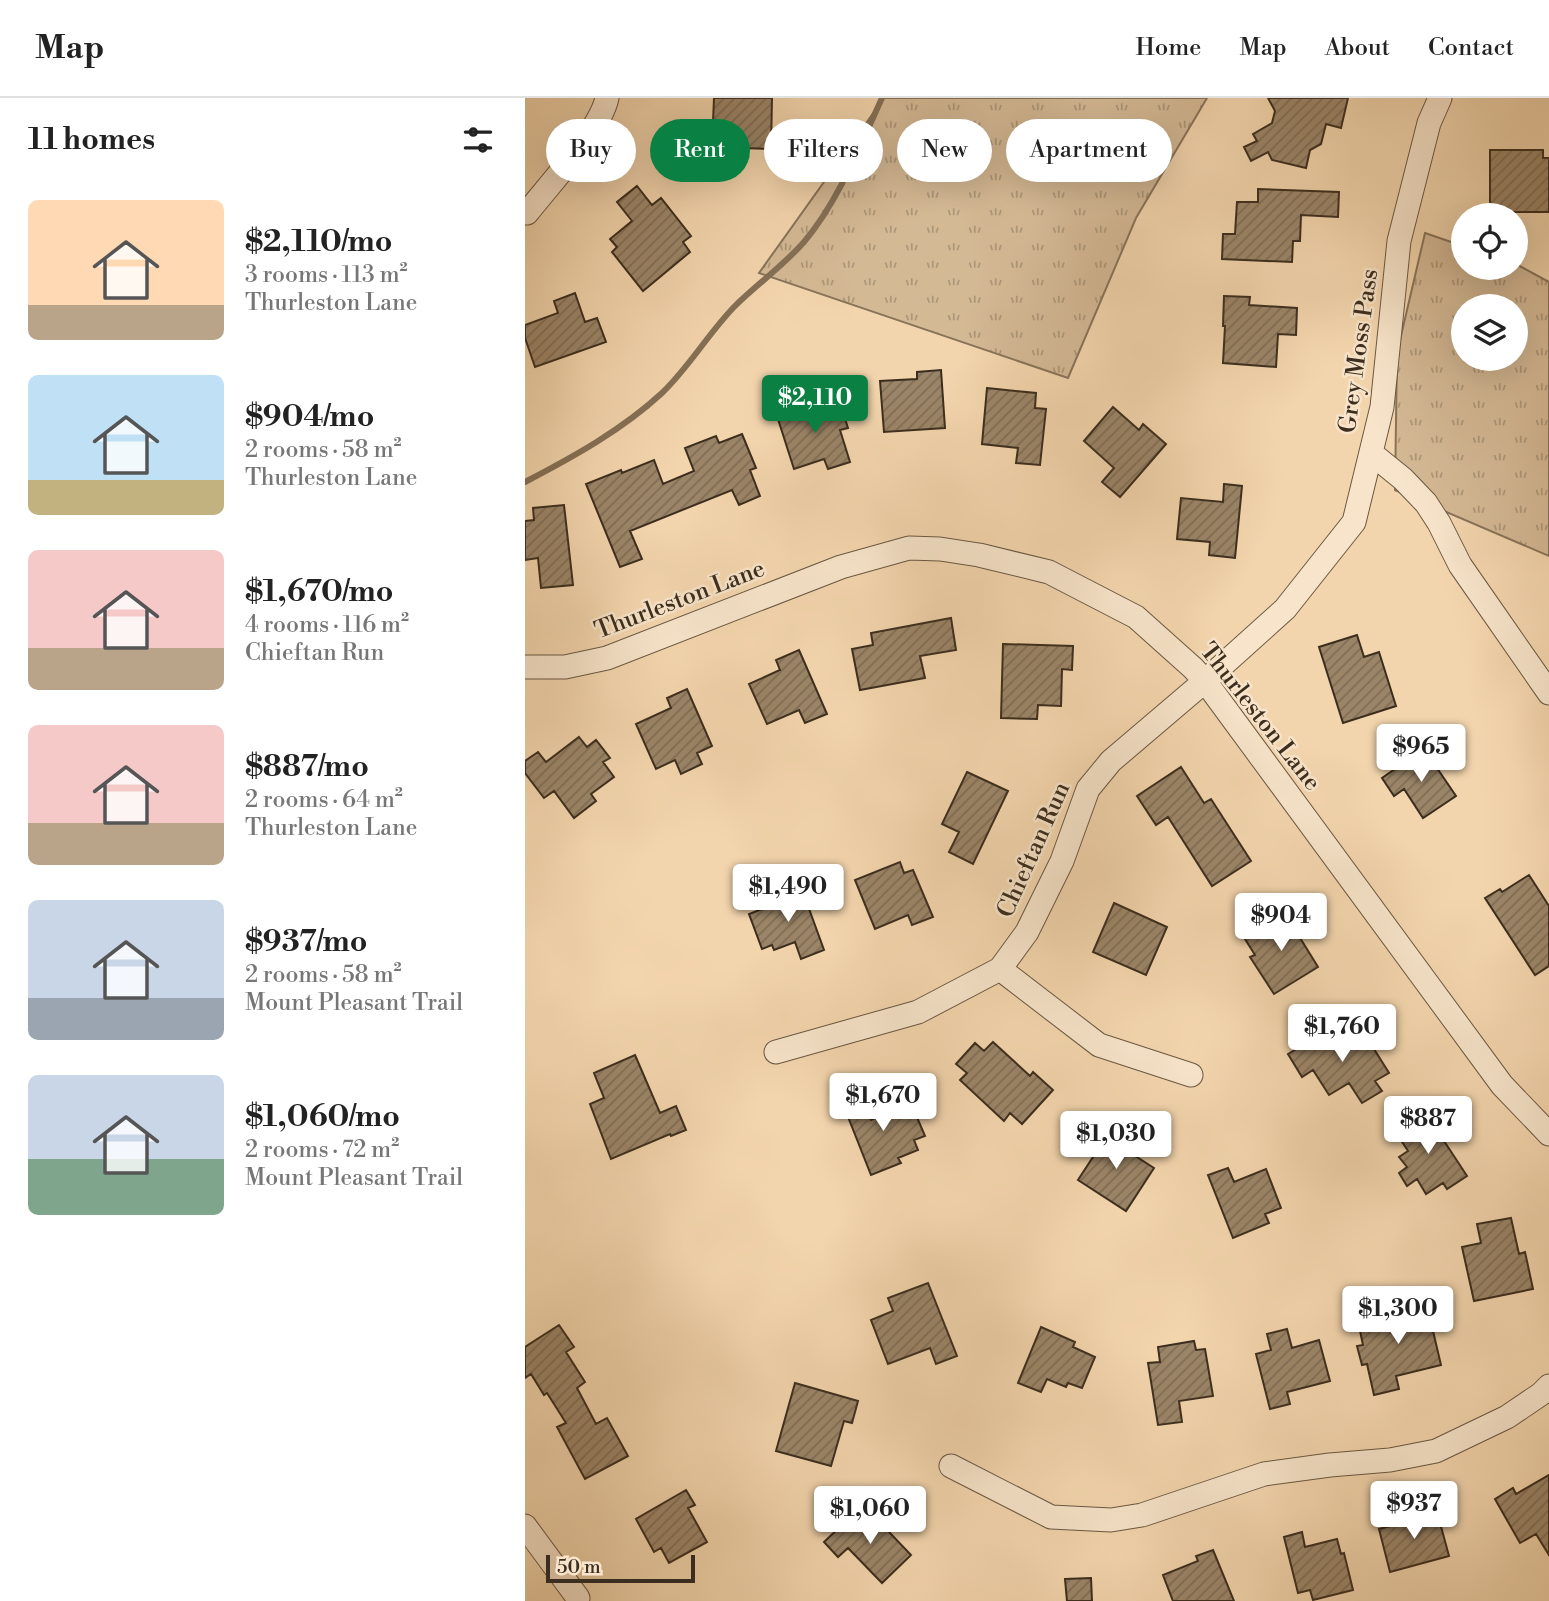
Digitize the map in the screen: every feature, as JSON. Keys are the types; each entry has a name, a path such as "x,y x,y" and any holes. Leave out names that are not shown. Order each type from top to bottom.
{"street":[{"path":"527,213 585,139 604,109 607,98"},
{"name":"Grey Moss Pass","path":"1205,681 1286,608 1353,522 1383,407 1399,241 1429,123 1440,98"},
{"path":"1371,453 1403,479 1426,503 1460,565 1549,693"},
{"name":"Thurleston Lane","path":"525,667 565,667 607,658 841,567 909,548 979,555 1049,572 1136,617 1205,681 1502,1085 1549,1134"},
{"name":"Chieftan Run","path":"776,1052 918,1012 1000,969 1027,932 1062,861 1088,789 1111,761 1205,681"},
{"path":"1000,969 1099,1045 1191,1075"},
{"path":"951,1466 1051,1517 1111,1520 1142,1515 1264,1474 1390,1460 1436,1451 1507,1417 1549,1386"},
{"path":"525,1526 578,1598"}],"green space":[{"path":"884,98 1207,98 1172,157 1172,119 1006,119 1006,182 1157,182 1136,218 1068,378 759,273 824,182 883,182 883,119 869,119"},
{"path":"1425,233 1451,242 1451,280 1528,280 1528,271 1549,282 1549,556 1395,490 1397,353"}],"building":[{"path":"714,98 772,98 772,119 764,119 764,149 750,148 750,119 713,119"},
{"path":"1268,98 1348,98 1341,128 1326,124 1321,144 1310,150 1306,168 1272,160 1268,152 1251,161 1244,147 1257,141 1253,134 1272,123 1275,111"},
{"path":"1490,150 1543,150 1543,158 1549,158 1549,212 1528,212 1528,203 1490,203"},
{"path":"637,186 652,205 661,198 691,236 683,242 690,252 643,291 612,252 617,247 610,239 632,221 617,202"},
{"path":"1258,189 1339,192 1338,217 1301,215 1300,241 1293,241 1292,262 1222,259 1223,234 1235,234 1237,202 1258,202"},
{"path":"575,293 585,322 597,318 606,342 535,367 525,338 525,325 558,313 554,301"},
{"path":"1224,296 1250,297 1249,305 1297,308 1296,335 1278,334 1276,367 1223,363"},
{"path":"941,370 945,428 884,432 880,381 917,379 917,372"},
{"path":"987,388 1036,393 1035,408 1046,409 1040,465 1016,463 1018,448 982,444"},
{"path":"826,400 829,410 841,406 848,428 840,430 850,462 828,469 824,459 794,469 777,416"},
{"path":"1113,407 1139,430 1143,424 1166,444 1120,497 1102,482 1114,468 1084,441"},
{"path":"742,434 756,468 750,470 760,496 739,505 732,490 630,531 642,559 620,567 586,484 654,460 663,484 694,471 685,448 716,436 719,443"},
{"path":"1224,484 1242,486 1235,558 1209,555 1210,542 1177,539 1181,498 1223,502"},
{"path":"564,505 573,585 541,588 538,558 525,560 525,521 534,520 533,508"},
{"path":"951,618 956,650 920,656 925,678 860,690 852,649 873,645 871,633"},
{"path":"1357,635 1364,657 1379,652 1396,706 1343,723 1319,647"},
{"path":"1003,644 1073,646 1072,670 1062,669 1061,706 1038,705 1037,719 1001,718"},
{"path":"799,650 827,714 805,723 799,710 767,724 749,684 780,670 776,660"},
{"path":"687,689 712,746 697,753 702,764 681,774 675,760 656,769 636,724 671,708 667,698"},
{"path":"579,737 587,747 596,740 610,758 603,762 614,777 591,794 596,801 574,818 554,791 544,798 525,773 525,761 538,752 546,762"},
{"path":"1424,749 1456,796 1423,818 1404,789 1394,796 1382,778"},
{"path":"1181,767 1204,803 1211,799 1251,861 1212,886 1168,817 1156,825 1137,796"},
{"path":"967,772 1008,791 973,864 949,852 959,832 942,824"},
{"path":"900,862 904,873 913,870 933,917 912,925 908,915 875,929 855,880"},
{"path":"1529,875 1549,906 1549,966 1535,975 1485,898 1500,889 1502,892"},
{"path":"800,884 824,950 801,959 795,942 774,950 772,945 762,949 749,914 783,901 779,892"},
{"path":"1114,903 1167,927 1146,975 1093,952"},
{"path":"1289,912 1301,931 1297,933 1318,967 1274,994 1250,957 1255,955 1245,939"},
{"path":"1326,1031 1331,1039 1340,1033 1344,1040 1358,1032 1365,1044 1369,1041 1389,1073 1375,1081 1382,1091 1362,1103 1349,1083 1329,1095 1313,1070 1302,1077 1288,1054"},
{"path":"993,1042 1030,1076 1033,1072 1053,1090 1022,1124 1010,1113 1004,1121 960,1080 967,1073 956,1064 975,1043 984,1051"},
{"path":"635,1055 660,1113 676,1106 686,1130 611,1159 590,1104 604,1098 594,1073"},
{"path":"860,1092 871,1120 911,1103 925,1136 914,1140 918,1150 898,1158 901,1163 871,1175 841,1099"},
{"path":"1425,1112 1467,1176 1447,1189 1443,1183 1426,1194 1417,1179 1407,1186 1399,1173 1407,1167 1399,1157 1408,1151 1395,1131"},
{"path":"1112,1128 1132,1141 1126,1150 1154,1168 1126,1211 1078,1180"},
{"path":"1228,1168 1234,1182 1266,1169 1281,1208 1265,1214 1269,1223 1233,1238 1208,1175"},
{"path":"1511,1218 1519,1254 1525,1252 1533,1289 1474,1301 1462,1247 1481,1243 1477,1224"},
{"path":"928,1283 957,1356 936,1364 930,1348 888,1364 871,1320 893,1311 888,1298"},
{"path":"1426,1301 1441,1365 1396,1376 1399,1389 1374,1395 1367,1364 1362,1365 1357,1346 1363,1345 1360,1331 1377,1327 1373,1313"},
{"path":"559,1325 574,1347 566,1352 585,1382 577,1388 596,1424 607,1418 628,1456 585,1479 557,1427 566,1423 531,1374 525,1378 525,1347"},
{"path":"1041,1327 1075,1342 1073,1347 1095,1357 1082,1388 1068,1383 1066,1387 1047,1379 1041,1392 1018,1383"},
{"path":"1287,1329 1292,1348 1319,1340 1330,1381 1287,1392 1290,1404 1270,1409 1256,1354 1271,1350 1267,1334"},
{"path":"1194,1341 1196,1350 1205,1349 1213,1396 1179,1401 1182,1422 1158,1425 1148,1363 1160,1362 1158,1347"},
{"path":"795,1383 858,1401 852,1423 844,1421 831,1466 776,1451"},
{"path":"1549,1475 1549,1555 1536,1534 1520,1543 1495,1499 1513,1488 1516,1494"},
{"path":"686,1490 695,1505 688,1508 707,1542 669,1563 661,1548 654,1552 636,1519"},
{"path":"1436,1508 1449,1556 1390,1572 1379,1529 1417,1519 1415,1514"},
{"path":"867,1509 911,1555 882,1583 848,1548 838,1557 824,1542 844,1523 848,1528"},
{"path":"1302,1532 1305,1547 1337,1539 1341,1554 1344,1553 1353,1590 1313,1600 1310,1590 1298,1593 1284,1537"},
{"path":"1213,1550 1234,1601 1173,1601 1163,1575 1198,1561 1196,1556"},
{"path":"1091,1578 1092,1601 1067,1601 1065,1579"}],"waterway":[{"path":"525,482 597,442 647,406 672,383 734,307 796,251 838,192 882,98"}]}
